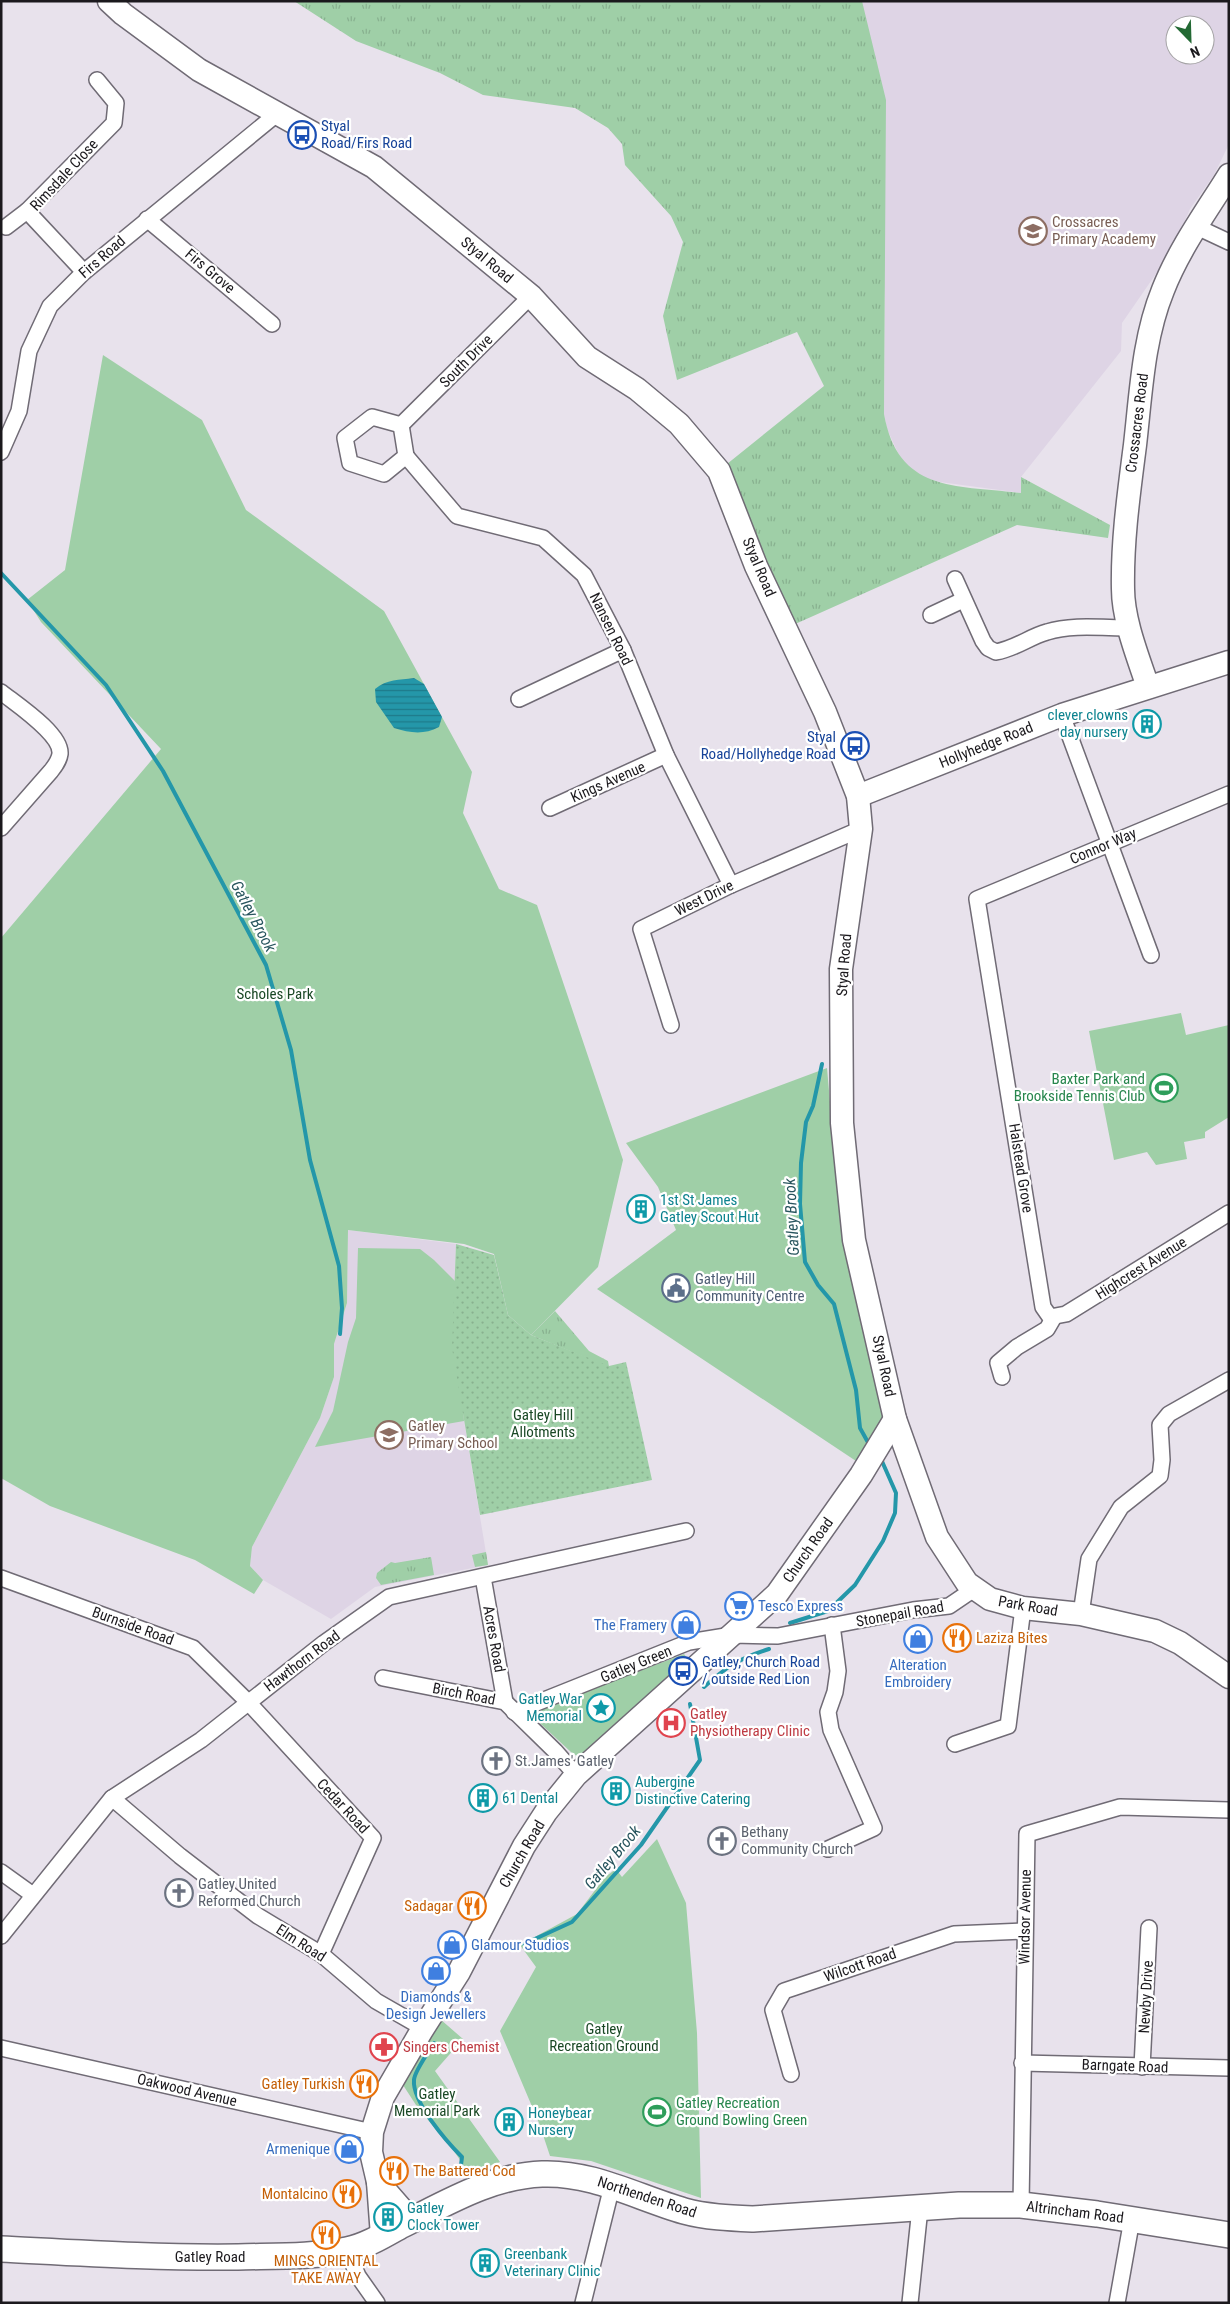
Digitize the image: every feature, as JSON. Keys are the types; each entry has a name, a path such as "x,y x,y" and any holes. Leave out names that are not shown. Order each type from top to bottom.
{"main road":[{"name":"Styal Road","path":"109,1 122,14 199,70 374,168 531,296 587,356 637,389 679,424 719,471 756,566 825,712 858,796 861,829 841,969 842,1123 854,1240 896,1419"},
{"name":"Crossacres Road","path":"1148,687 1129,628 1122,590 1125,540 1151,322 1164,288 1188,240 1229,175"},
{"name":"Hollyhedge Road","path":"858,796 1062,715 1229,662"},
{"name":"Park Road","path":"896,1419 937,1537 958,1572 974,1589 990,1599 1023,1608 1081,1614 1155,1632 1180,1643 1227,1672"},
{"name":"Church Road","path":"382,2236 378,2182 371,2152 372,2132 383,2097 423,2028 459,1972 524,1846 546,1812 576,1774 777,1594 861,1476 896,1419"},
{"name":"Northenden Road","path":"412,2220 487,2185 521,2176 568,2175 612,2186 683,2211 728,2218 753,2219 920,2208"},
{"name":"Church Road","path":"378,2182 412,2220"},
{"name":"Altrincham Road","path":"920,2208 1021,2205 1229,2234"},
{"name":"Gatley Road","path":"1,2248 117,2256 280,2256 347,2250 382,2236 412,2220"}],"street":[{"name":"Rimsdale Close","path":"84,272 27,211 114,123 122,104 97,80"},
{"name":"Firs Road","path":"1,452 19,411 29,351 50,306 84,272 278,113"},
{"path":"6,226 27,211"},
{"name":"Firs Grove","path":"147,219 272,324"},
{"path":"1197,227 1229,242"},
{"name":"South Drive","path":"401,425 531,296"},
{"path":"372,416 401,425 406,456 384,474 350,463 345,438 372,416"},
{"name":"Nansen Road","path":"406,456 457,516 543,538 584,575 623,650 666,755 730,885"},
{"path":"955,579 983,641 988,648 996,652 1008,650 1046,632 1056,630 1129,628"},
{"path":"931,615 963,600"},
{"path":"519,699 623,650"},
{"path":"1,692 50,732 58,744 60,752 58,761 51,771 1,828"},
{"path":"1062,715 1151,955"},
{"name":"Kings Avenue","path":"550,808 666,755"},
{"name":"Connor Way","path":"977,898 1229,794"},
{"name":"West Drive","path":"671,1025 641,929 730,885 861,829"},
{"name":"Halstead Grove","path":"977,898 1043,1307 1052,1317"},
{"name":"Highcrest Avenue","path":"1052,1317 1066,1314 1229,1213"},
{"path":"1002,1377 998,1364 1017,1347 1047,1329 1052,1317"},
{"path":"1081,1614 1089,1559 1121,1506 1160,1476 1162,1460 1160,1425 1169,1414 1229,1380"},
{"name":"Hawthorn Road","path":"1,1936 112,1798 201,1740 324,1643 389,1597 686,1531"},
{"name":"Acres Road","path":"483,1576 510,1707"},
{"name":"Burnside Road","path":"1,1578 193,1648 248,1702"},
{"name":"Stonepail Road","path":"732,1635 778,1636 832,1625 949,1606 974,1589"},
{"path":"955,1744 1008,1726 1023,1608"},
{"path":"828,1849 874,1828 831,1730 828,1712 835,1692 838,1672 832,1625"},
{"name":"Gatley Green","path":"510,1707 689,1642 732,1635"},
{"name":"Birch Road","path":"383,1678 510,1707 556,1751 576,1774"},
{"name":"Cedar Road","path":"248,1702 373,1838 320,1954"},
{"name":"Elm Road","path":"112,1798 180,1856 258,1916 320,1954 376,2002 423,2028"},
{"name":"Windsor Avenue","path":"1021,2205 1027,1834 1120,1807 1229,1810"},
{"path":"1,1872 33,1896"},
{"name":"Newby Drive","path":"1142,2067 1149,1928"},
{"name":"Wilcott Road","path":"791,2074 773,2010 784,1991 954,1934 1024,1930"},
{"name":"Oakwood Avenue","path":"1,2048 372,2132"},
{"name":"Barngate Road","path":"1022,2063 1229,2068"},
{"path":"582,2303 612,2186"},
{"path":"910,2303 920,2208"},
{"path":"1117,2303 1132,2220"},
{"path":"347,2250 358,2276 377,2303"}],"shaded area":[{"name":"Crossacres Primary Academy","path":"862,1 1229,1 1229,144 1214,175 1190,209 1171,252 1122,323 1121,351 1021,477 1021,493 940,482 924,478 909,468 899,455 887,429 884,414 885,298"},
{"name":"Gatley Primary School","path":"348,1230 456,1244 452,1348 488,1565 375,1587 331,1619 263,1580 250,1566 252,1547 320,1418 334,1377 334,1344 347,1303"}],"green space":[{"path":"294,1 862,1 886,100 884,414 891,440 902,459 916,472 933,480 953,485 1021,493 1021,477 1110,525 1108,538 1017,525 793,625 781,601 727,464 824,386 797,332 677,380 663,316 683,242 671,216 625,165 622,144 608,128 575,108 483,95 440,73 356,41"},
{"name":"Scholes Park","path":"103,355 202,420 246,510 384,611 472,772 463,813 499,889 537,905 623,1160 598,1267 531,1335 508,1315 494,1254 464,1244 348,1230 347,1303 334,1344 334,1377 320,1418 252,1547 250,1566 263,1580 254,1594 195,1560 50,1506 1,1478 1,938 161,749 41,622 27,600 65,570"},
{"name":"Baxter Park and Brookside Tennis Club","path":"1181,1013 1186,1035 1229,1025 1229,1117 1205,1132 1205,1138 1184,1142 1187,1159 1156,1165 1147,1152 1114,1160 1089,1031"},
{"path":"827,1068 842,1239 886,1414 856,1461 597,1289 676,1230 658,1187 626,1143"},
{"name":"Gatley Hill Allotments","path":"456,1244 494,1255 508,1315 531,1335 609,1366 626,1362 652,1480 480,1515 452,1348"},
{"path":"358,1248 420,1249 455,1281 464,1421 315,1447 333,1411 348,1342 356,1318"},
{"path":"555,1311 589,1351 608,1361 609,1367 531,1335"},
{"path":"486,1552 488,1565 475,1567 472,1555"},
{"path":"431,1557 434,1575 381,1585 376,1578 377,1573 391,1562"},
{"path":"684,1654 690,1662 585,1754 577,1756 572,1753 529,1713"},
{"name":"Gatley Recreation Ground","path":"657,1839 686,1903 697,2033 701,2198 591,2161 550,2156 539,2123 500,2031 536,1967 520,1945 577,1914 605,1877 616,1869 622,1877"},
{"name":"Gatley Memorial Park","path":"440,2019 463,2039 435,2071 500,2162 469,2173 447,2141 445,2141 416,2105 403,2085"}],"water":[{"path":"414,678 424,684 442,717 439,727 433,730 417,732 394,728 376,702 375,689 384,683"}],"waterway":[{"name":"Gatley Brook","path":"1,573 106,685 163,771 266,965 291,1050 310,1160 339,1266 342,1308 340,1334"},
{"name":"Gatley Brook","path":"822,1064 813,1106 806,1122 801,1163 800,1204 805,1262 818,1285 834,1304 856,1390 860,1428 870,1446"},
{"name":"Gatley Brook","path":"790,1623 828,1611 855,1585 883,1541 895,1513 896,1493 881,1459"},
{"name":"Gatley Brook","path":"704,1687 734,1664 769,1649"},
{"name":"Gatley Brook","path":"524,1944 572,1922 641,1845 700,1760 690,1704"},
{"name":"Gatley Brook","path":"434,2043 416,2072 414,2080 415,2089 424,2110 462,2157 461,2165"}],"place":[{"name":"Styal Road/Firs Road","path":"302,135"},
{"name":"Crossacres Primary Academy","path":"1033,231"},
{"name":"clever clowns day nursery","path":"1147,724"},
{"name":"Styal Road/Hollyhedge Road","path":"855,746"},
{"name":"Baxter Park and Brookside Tennis Club","path":"1164,1088"},
{"name":"1st St James Gatley Scout Hut","path":"641,1209"},
{"name":"Gatley Hill Community Centre","path":"676,1288"},
{"name":"Gatley Primary School","path":"389,1435"},
{"name":"Tesco Express","path":"739,1606"},
{"name":"The Framery","path":"686,1625"},
{"name":"Laziza Bites","path":"957,1638"},
{"name":"Alteration Embroidery","path":"918,1639"},
{"name":"Gatley, Church Road / outside Red Lion","path":"683,1671"},
{"name":"Gatley War Memorial","path":"601,1708"},
{"name":"Gatley Physiotherapy Clinic","path":"671,1723"},
{"name":"St.James' Gatley","path":"496,1761"},
{"name":"Aubergine Distinctive Catering","path":"616,1791"},
{"name":"61 Dental","path":"483,1798"},
{"name":"Bethany Community Church","path":"722,1841"},
{"name":"Gatley United Reformed Church","path":"179,1893"},
{"name":"Sadagar","path":"472,1906"},
{"name":"Glamour Studios","path":"452,1945"},
{"name":"Diamonds & Design Jewellers","path":"436,1971"},
{"name":"Singers Chemist","path":"384,2047"},
{"name":"Gatley Turkish","path":"364,2084"},
{"name":"Gatley Recreation Ground Bowling Green","path":"657,2112"},
{"name":"Honeybear Nursery","path":"509,2122"},
{"name":"Armenique","path":"349,2149"},
{"name":"The Battered Cod","path":"394,2171"},
{"name":"Montalcino","path":"347,2194"},
{"name":"Gatley Clock Tower","path":"388,2217"},
{"name":"MINGS ORIENTAL TAKE AWAY","path":"326,2235"},
{"name":"Greenbank Veterinary Clinic","path":"485,2263"}]}
